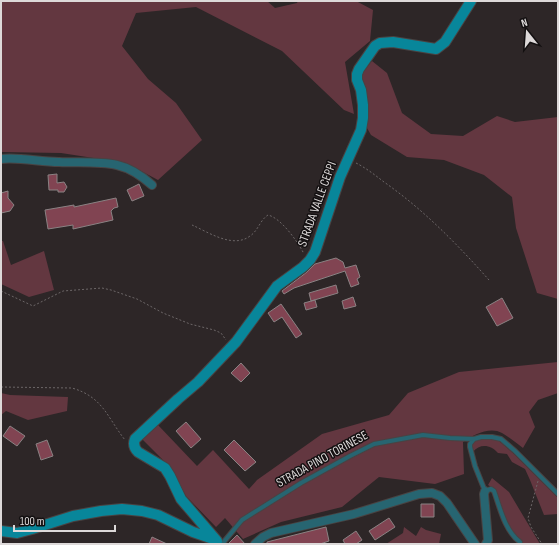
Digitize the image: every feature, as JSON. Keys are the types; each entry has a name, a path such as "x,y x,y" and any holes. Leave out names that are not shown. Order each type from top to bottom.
{"street":[{"name":"STRADA VALLE CEPPI","path":"135,446 134,442 138,436 198,382 232,346 277,286 310,260 315,252 340,176 361,130 363,118 361,90 357,74 375,46 380,43 393,42 436,49 445,42 471,1"},
{"path":"1,159 10,158 118,165 142,176 152,185"},
{"path":"135,446 138,452 164,468 170,476 181,499 220,543"},
{"path":"485,490 484,494 488,540 486,544"},
{"path":"254,544 271,533 354,514 419,494 432,493 440,496 447,502 475,544"},
{"path":"1,531 17,533 73,516 122,509 142,511 158,515 220,543"}],"lane":[{"name":"STRADA PINO TORINESE","path":"220,543 242,520 300,483 350,456 374,444 423,435 450,438 474,439 481,437 492,437 501,439 558,494"},
{"path":"474,439 470,444 470,447 475,466 485,490 491,489 494,491 508,529 514,538 520,542"}],"path":[{"path":"348,159 363,167 400,193 427,216 458,245 489,280"},
{"path":"192,225 226,240 239,240 250,237 264,218 268,215 272,216 299,244 303,252 302,259"},
{"path":"1,291 33,306 63,291 102,288 111,290 137,299 163,313 190,324 221,333 232,346"},
{"path":"1,387 72,388 82,391 101,405 124,439 135,446"},
{"path":"539,475 528,518 531,527 542,544"}],"shaded area":[{"path":"1,1 267,1 275,8 297,3 298,1 356,1 373,10 370,41 345,62 354,114 344,110 282,51 196,7 136,13 122,46 148,79 176,103 202,140 158,180 126,163 61,153 1,152"},
{"path":"372,61 387,73 402,113 431,134 463,136 497,116 515,122 558,117 558,299 537,293 516,228 512,197 484,175 444,160 407,157 371,135 367,128 365,98 360,76"},
{"path":"1,241 3,241 11,265 44,251 54,290 29,297 1,284"},
{"path":"558,362 558,393 538,400 529,412 535,427 523,448 497,431 492,430 482,432 463,442 464,474 435,484 379,477 342,507 281,522 243,539 225,518 216,527 186,496 169,466 142,439 158,425 197,466 213,450 249,489 257,480 322,434 389,415 408,393 459,372"},
{"path":"1,393 10,395 68,397 67,411 28,420 6,411 1,415"},
{"path":"485,438 499,441 558,498 558,514 544,515 525,469 512,462 507,454 498,453 492,448 486,446 479,447 473,452 471,446 476,440"},
{"path":"492,478 509,492 540,544 522,544 519,540 508,523 494,489 488,485"},
{"path":"404,527 416,536 421,527 441,534 439,544 386,544 403,533"}],"building":[{"path":"57,174 57,183 64,182 67,187 64,192 49,190 48,175"},
{"path":"139,184 144,196 132,201 127,190"},
{"path":"8,191 8,198 14,205 10,211 1,213 1,193"},
{"path":"116,198 118,207 111,211 113,220 73,229 73,225 48,229 45,210 74,205 74,207"},
{"path":"336,258 343,262 345,268 356,265 360,277 357,279 359,284 351,287 345,271 294,288 284,294 282,291 315,264"},
{"path":"336,285 338,293 311,301 309,293"},
{"path":"353,297 356,306 344,309 342,301"},
{"path":"502,298 513,318 497,326 486,307"},
{"path":"315,300 317,307 306,310 304,303"},
{"path":"281,304 302,334 296,338 282,317 274,322 268,313"},
{"path":"241,363 250,373 241,382 231,373"},
{"path":"186,422 201,439 191,448 176,431"},
{"path":"10,426 25,436 17,446 3,436"},
{"path":"47,440 53,456 41,460 36,444"},
{"path":"234,440 256,462 245,471 224,450"},
{"path":"421,504 434,504 434,517 421,517"},
{"path":"389,518 395,527 375,540 369,531"},
{"path":"326,527 329,541 320,544 267,544 267,542"},
{"path":"356,531 362,540 356,544 345,544 343,540"},
{"path":"237,535 245,544 228,544"},
{"path":"152,537 167,544 149,544"}]}
